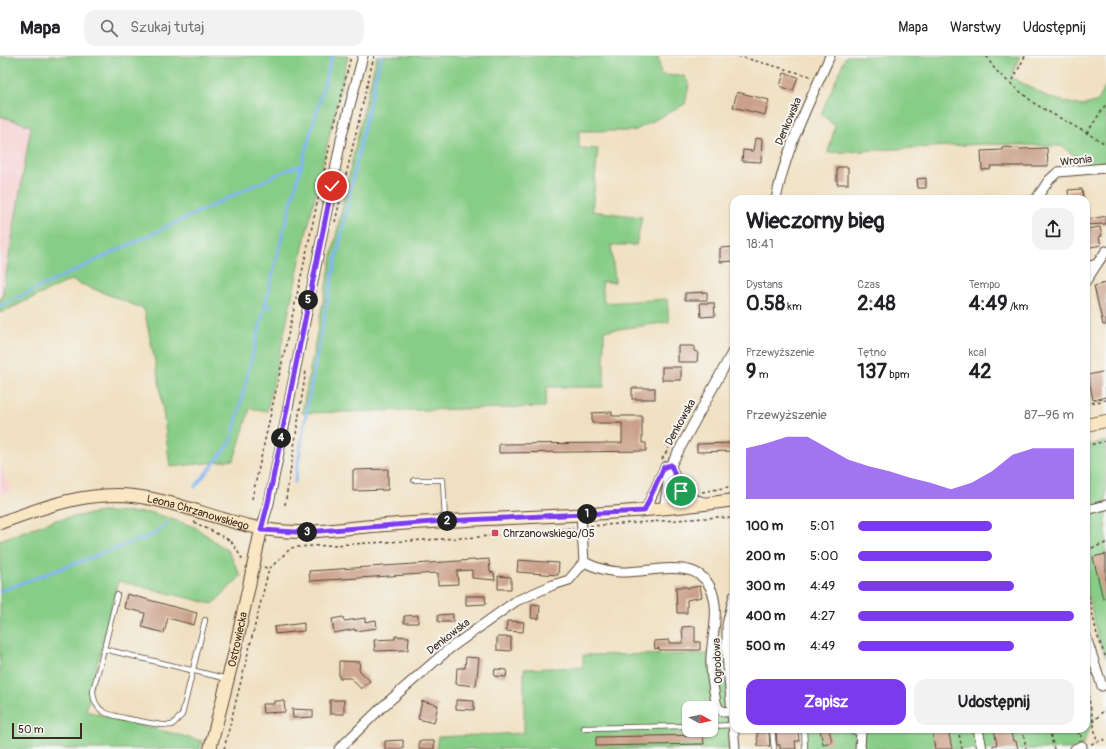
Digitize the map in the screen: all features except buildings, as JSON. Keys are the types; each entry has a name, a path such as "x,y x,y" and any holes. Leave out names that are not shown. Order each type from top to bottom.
{"street":[{"path":"261,530 268,503 342,135 363,56"},
{"name":"Denkowska","path":"777,195 784,162 830,56"},
{"name":"Wronia","path":"1039,195 1049,180 1058,172 1106,168"},
{"path":"1090,275 1106,251"},
{"path":"1090,266 1097,264"},
{"name":"Denkowska","path":"664,508 671,465 730,356"},
{"path":"1090,423 1106,421"},
{"path":"671,465 681,491 694,500 709,503"},
{"name":"Denkowska","path":"644,511 664,467 671,465"},
{"name":"Leona Chrzanowskiego","path":"0,523 57,503 97,496 114,495 134,496 155,500 261,530 296,532 445,521 644,511 730,500"},
{"path":"1090,509 1106,505"},
{"path":"581,514 584,562 597,569 620,572 678,568 698,573 706,580 712,592 715,605 711,658 716,702 718,708 724,712 730,711"},
{"name":"Ostrowiecka","path":"210,749 228,679 261,530"},
{"name":"Denkowska","path":"339,749 381,708 449,649 516,601 553,585 569,580 584,562"},
{"name":"Ogrodowa","path":"730,613 727,625 730,662"},
{"path":"1090,649 1102,686"},
{"name":"Ogrodowa","path":"735,733 736,749"},
{"path":"860,749 861,733"},
{"path":"979,733 982,749"}],"lane":[{"path":"414,480 442,480 445,521"},
{"path":"117,595 93,690 93,697 97,705 104,712 157,725 172,725 182,715 205,620"},
{"path":"104,649 228,679"},
{"path":"718,726 730,725"},
{"path":"584,728 682,726"},
{"path":"772,733 774,749"},
{"path":"804,733 805,749"}],"path":[{"path":"334,128 351,56"},
{"path":"334,226 374,56"},
{"path":"738,56 820,80"},
{"path":"987,56 994,69 1035,104 1106,144"},
{"path":"1011,84 1025,56"},
{"path":"1087,133 1106,104"},
{"path":"252,499 330,144"},
{"path":"285,505 306,364"},
{"path":"1090,403 1106,400"},
{"path":"1090,445 1106,441"},
{"path":"699,492 730,487"},
{"path":"224,749 269,569 291,548 479,538 582,527 720,517 730,518"},
{"path":"192,521 231,541 242,560 269,569"},
{"path":"1090,549 1106,543"},
{"path":"1090,603 1097,635 1106,658"},
{"path":"1090,702 1097,742"},
{"path":"1090,722 1094,721 1106,708"},
{"path":"959,733 962,749"},
{"path":"1024,733 1026,749"},
{"path":"1050,733 1054,749"},
{"path":"1078,748 1106,739"}],"shaded area":[{"path":"0,116 31,125 2,298 0,299"},
{"path":"0,463 11,491 0,495"}],"green space":[{"path":"0,56 348,56 301,256 267,411 250,408 234,460 170,467 160,386 144,309 71,280 0,313 0,299 2,298 31,126 0,116"},
{"path":"377,56 658,56 661,75 684,76 689,84 685,104 634,131 579,131 579,148 598,149 592,211 642,217 636,245 611,245 615,282 602,282 604,303 667,299 669,322 604,331 604,387 547,387 545,407 302,413 336,234"},
{"path":"846,56 1020,56 1011,77 1048,97 1081,106 1098,101 1106,85 1106,161 1090,166 1061,146 982,144 828,153 835,126 821,114"},
{"path":"1106,441 1106,658 1097,635 1090,603 1090,445"},
{"path":"102,512 153,513 195,527 228,551 241,576 213,604 118,581 86,711 202,741 200,749 0,749 0,540 55,520"},
{"path":"730,629 730,733 734,733 735,749 436,749 438,737 524,733 524,669 583,667 583,655 727,654"},
{"path":"1090,702 1094,721 1090,729"},
{"path":"804,733 1088,733 1082,746 1075,749 805,749"}],"waterway":[{"path":"195,487 231,442 286,221 332,56"},
{"path":"295,482 327,305 359,151 381,56"},
{"path":"0,306 287,170 302,165"},
{"path":"265,305 272,306"},
{"path":"0,591 152,535 168,523"}],"place":[{"name":"Chrzanowskiego/05","path":"495,533"}],"route":[{"path":"332,186 268,503 261,530 296,532 319,531 445,521 644,511 664,467 671,465 681,491"}]}
